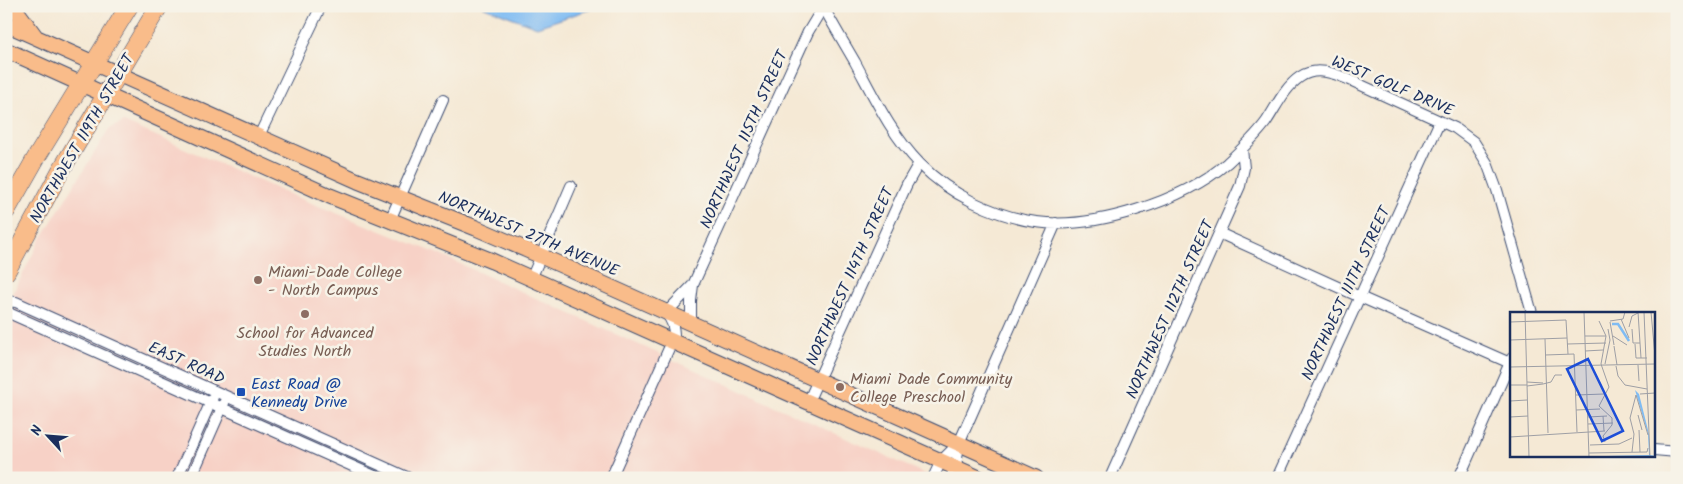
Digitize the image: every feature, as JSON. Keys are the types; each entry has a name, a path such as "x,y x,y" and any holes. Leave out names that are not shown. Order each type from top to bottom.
{"highway":[{"name":"NORTHWEST 119TH STREET","path":"6,211 36,158 130,6"},
{"name":"NORTHWEST 119TH STREET","path":"6,272 56,179 158,6"}],"main road":[{"path":"13,6 36,38"},
{"name":"NORTHWEST 27TH AVENUE","path":"6,24 258,138 541,256 1036,478"},
{"path":"6,50 330,196 460,247 941,461 953,472 980,478"}],"street":[{"path":"258,138 321,6"},
{"name":"WEST GOLF DRIVE","path":"823,7 880,110 896,135 918,163 953,191 986,207 1025,220 1056,223 1079,221 1105,217 1159,201 1203,180 1218,170 1242,149 1265,123 1290,86 1300,77 1313,71 1322,71 1340,76 1440,121 1468,136 1479,149 1488,163 1497,190 1532,312"},
{"name":"NORTHWEST 115TH STREET","path":"691,324 693,285 808,32 823,7"},
{"path":"390,220 443,100"},
{"name":"NORTHWEST 111TH STREET","path":"1277,478 1440,121"},
{"name":"NORTHWEST 112TH STREET","path":"1110,478 1242,178 1244,168 1242,149"},
{"name":"NORTHWEST 114TH STREET","path":"808,402 918,163"},
{"path":"531,279 571,186"},
{"path":"953,472 959,442 1056,223"},
{"path":"1219,233 1360,297 1510,360"},
{"name":"NORTHWEST 115TH STREET","path":"666,313 693,285"},
{"name":"EAST ROAD","path":"6,301 16,302 409,478"},
{"name":"EAST ROAD","path":"6,311 379,478"},
{"path":"611,478 672,342 674,328 672,321 666,313"},
{"path":"1459,478 1510,362"},
{"path":"177,478 216,391"},
{"path":"191,478 228,397"},
{"path":"933,478 941,461 959,442"},
{"path":"1656,450 1677,452"}],"shaded area":[{"name":"Miami-Dade College - North Campus","path":"124,122 296,197 436,253 934,478 6,478 6,307 39,242 109,129"}],"water":[{"path":"482,6 600,6 537,27"}],"place":[{"name":"Miami-Dade College - North Campus","path":"258,280"},
{"name":"School for Advanced Studies North","path":"305,314"},
{"name":"Miami Dade Community College Preschool","path":"840,387"},
{"name":"East Road @ Kennedy Drive","path":"241,392"}]}
